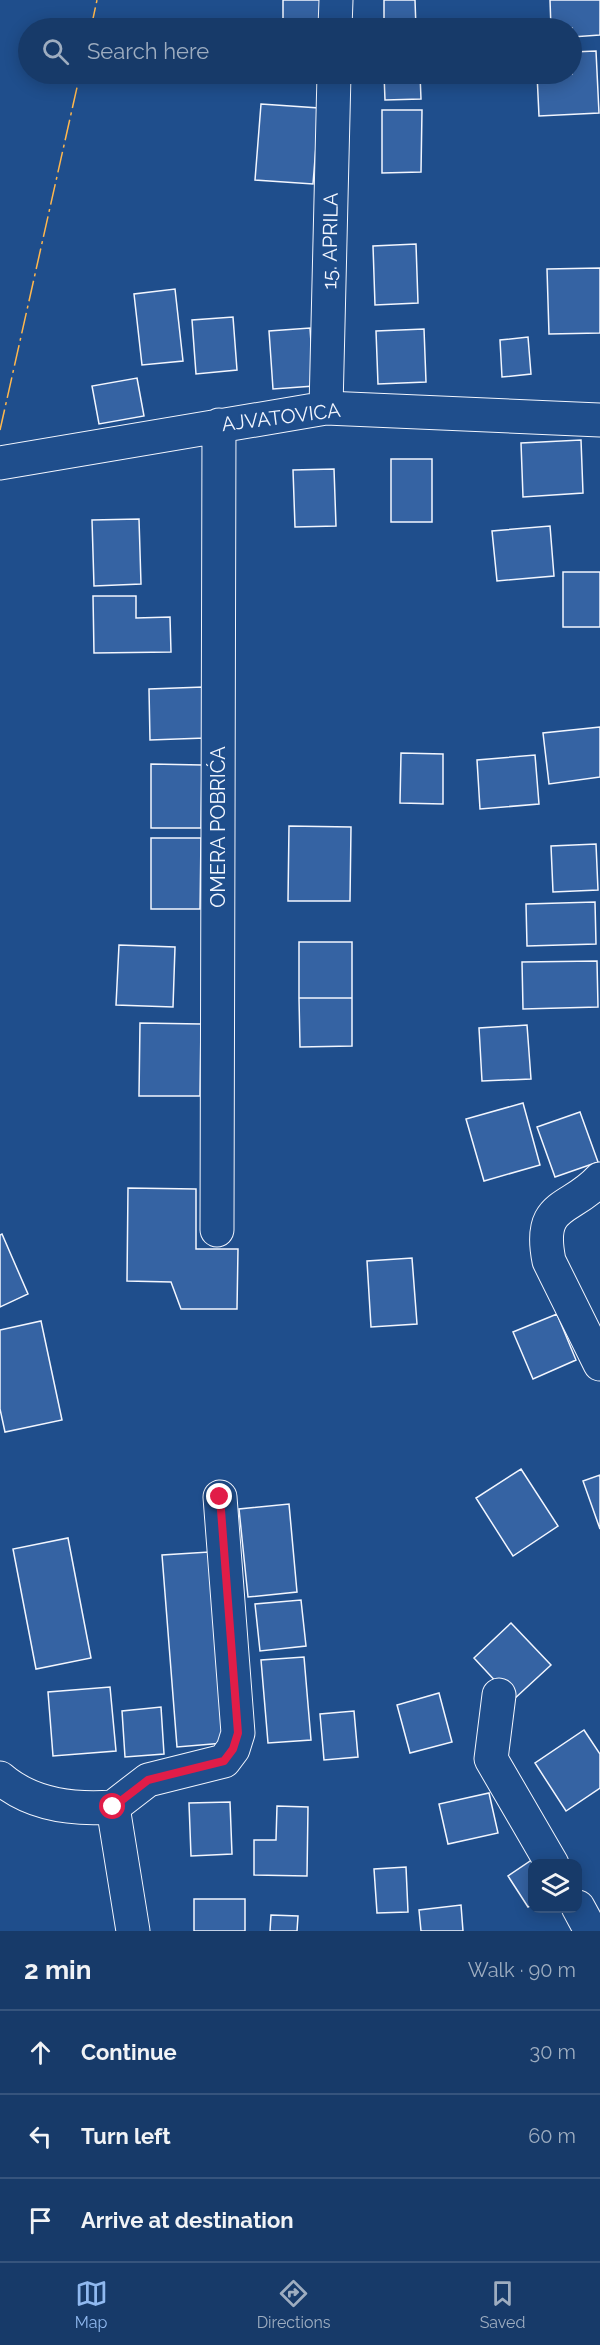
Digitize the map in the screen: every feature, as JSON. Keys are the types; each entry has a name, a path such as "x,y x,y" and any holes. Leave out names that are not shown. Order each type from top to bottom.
{"street":[{"path":"335,18 336,0"},
{"name":"15. APRILA","path":"326,408 334,84"},
{"name":"AJVATOVICA","path":"0,463 326,408 600,420"},
{"name":"OMERA POBRIĆA","path":"217,1230 219,425"},
{"path":"600,1179 551,1217 546,1229 545,1244 549,1261 600,1364"},
{"path":"0,1778 13,1789 46,1803 84,1809 113,1807 148,1780 224,1761 233,1749 238,1733 220,1497"},
{"path":"499,1695 490,1759 550,1859"},
{"path":"113,1807 133,1931"},
{"path":"581,1913 591,1931"}],"building":[{"path":"283,0 323,0 323,18 283,18"},
{"path":"384,0 415,0 416,18 384,18"},
{"path":"550,0 600,0 600,35 582,36 582,18 551,18"},
{"path":"596,51 599,113 539,116 537,84 582,84 582,52"},
{"path":"384,84 420,84 421,99 385,100"},
{"path":"261,104 319,108 313,184 255,180"},
{"path":"382,110 422,110 421,172 382,173"},
{"path":"416,244 418,303 375,305 373,246"},
{"path":"600,268 600,333 549,334 547,269"},
{"path":"175,289 183,361 142,365 134,294"},
{"path":"233,317 237,370 196,374 192,320"},
{"path":"310,328 314,386 273,389 269,331"},
{"path":"424,329 426,382 378,384 376,331"},
{"path":"528,337 531,374 502,377 500,340"},
{"path":"137,378 144,416 99,424 92,386"},
{"path":"581,440 583,493 523,497 521,443"},
{"path":"391,459 432,459 432,522 391,522"},
{"path":"334,469 336,526 295,527 293,470"},
{"path":"139,519 141,584 94,586 92,520"},
{"path":"550,526 554,576 497,581 492,531"},
{"path":"563,572 600,572 600,627 563,627"},
{"path":"93,596 136,596 136,618 170,617 171,652 94,653"},
{"path":"203,687 205,738 150,740 149,689"},
{"path":"600,727 600,777 549,784 543,733"},
{"path":"401,753 443,754 443,804 400,803"},
{"path":"535,755 539,804 480,809 477,760"},
{"path":"151,764 202,765 201,828 151,828"},
{"path":"289,826 351,827 350,901 288,901"},
{"path":"151,838 201,838 200,909 151,909"},
{"path":"596,844 598,890 553,892 551,846"},
{"path":"595,902 596,944 527,946 526,904"},
{"path":"299,942 352,942 352,998 299,998"},
{"path":"119,945 175,947 173,1007 116,1005"},
{"path":"597,961 598,1007 523,1009 522,962"},
{"path":"299,998 352,998 352,1046 300,1047"},
{"path":"140,1023 201,1024 200,1096 139,1096"},
{"path":"527,1025 531,1079 482,1081 479,1028"},
{"path":"523,1103 540,1165 484,1181 466,1119"},
{"path":"580,1112 598,1162 555,1177 537,1127"},
{"path":"128,1188 196,1189 196,1249 238,1249 237,1309 181,1309 171,1282 127,1281"},
{"path":"2,1234 28,1294 0,1307 0,1235"},
{"path":"412,1258 417,1324 371,1327 367,1261"},
{"path":"557,1314 576,1360 533,1379 513,1332"},
{"path":"41,1321 62,1420 5,1432 0,1409 0,1330"},
{"path":"521,1469 558,1526 513,1556 476,1498"},
{"path":"600,1475 600,1529 583,1481"},
{"path":"289,1504 297,1592 248,1597 239,1509"},
{"path":"68,1538 91,1658 36,1669 13,1549"},
{"path":"209,1552 224,1743 177,1747 162,1555"},
{"path":"301,1600 306,1646 260,1651 255,1604"},
{"path":"511,1623 551,1665 513,1700 474,1658"},
{"path":"304,1657 311,1740 268,1743 261,1660"},
{"path":"110,1687 116,1751 53,1756 48,1692"},
{"path":"439,1693 452,1742 410,1753 397,1705"},
{"path":"161,1707 164,1754 125,1757 122,1711"},
{"path":"354,1711 358,1757 324,1760 320,1714"},
{"path":"584,1730 600,1754 600,1788 566,1811 535,1763"},
{"path":"489,1793 498,1833 448,1844 439,1804"},
{"path":"230,1802 232,1854 191,1856 189,1803"},
{"path":"277,1806 308,1807 307,1876 254,1875 254,1840 276,1840"},
{"path":"528,1862 528,1907 508,1876"},
{"path":"406,1867 408,1912 377,1913 374,1869"},
{"path":"194,1899 245,1899 245,1931 194,1931"},
{"path":"461,1905 463,1931 421,1931 419,1910"},
{"path":"271,1915 298,1916 297,1931 270,1931"}],"power":[{"path":"93,18 97,0"},
{"path":"0,430 78,84"}],"route":[{"path":"113,1807 148,1780 224,1761 233,1749 238,1733 220,1497"}]}
